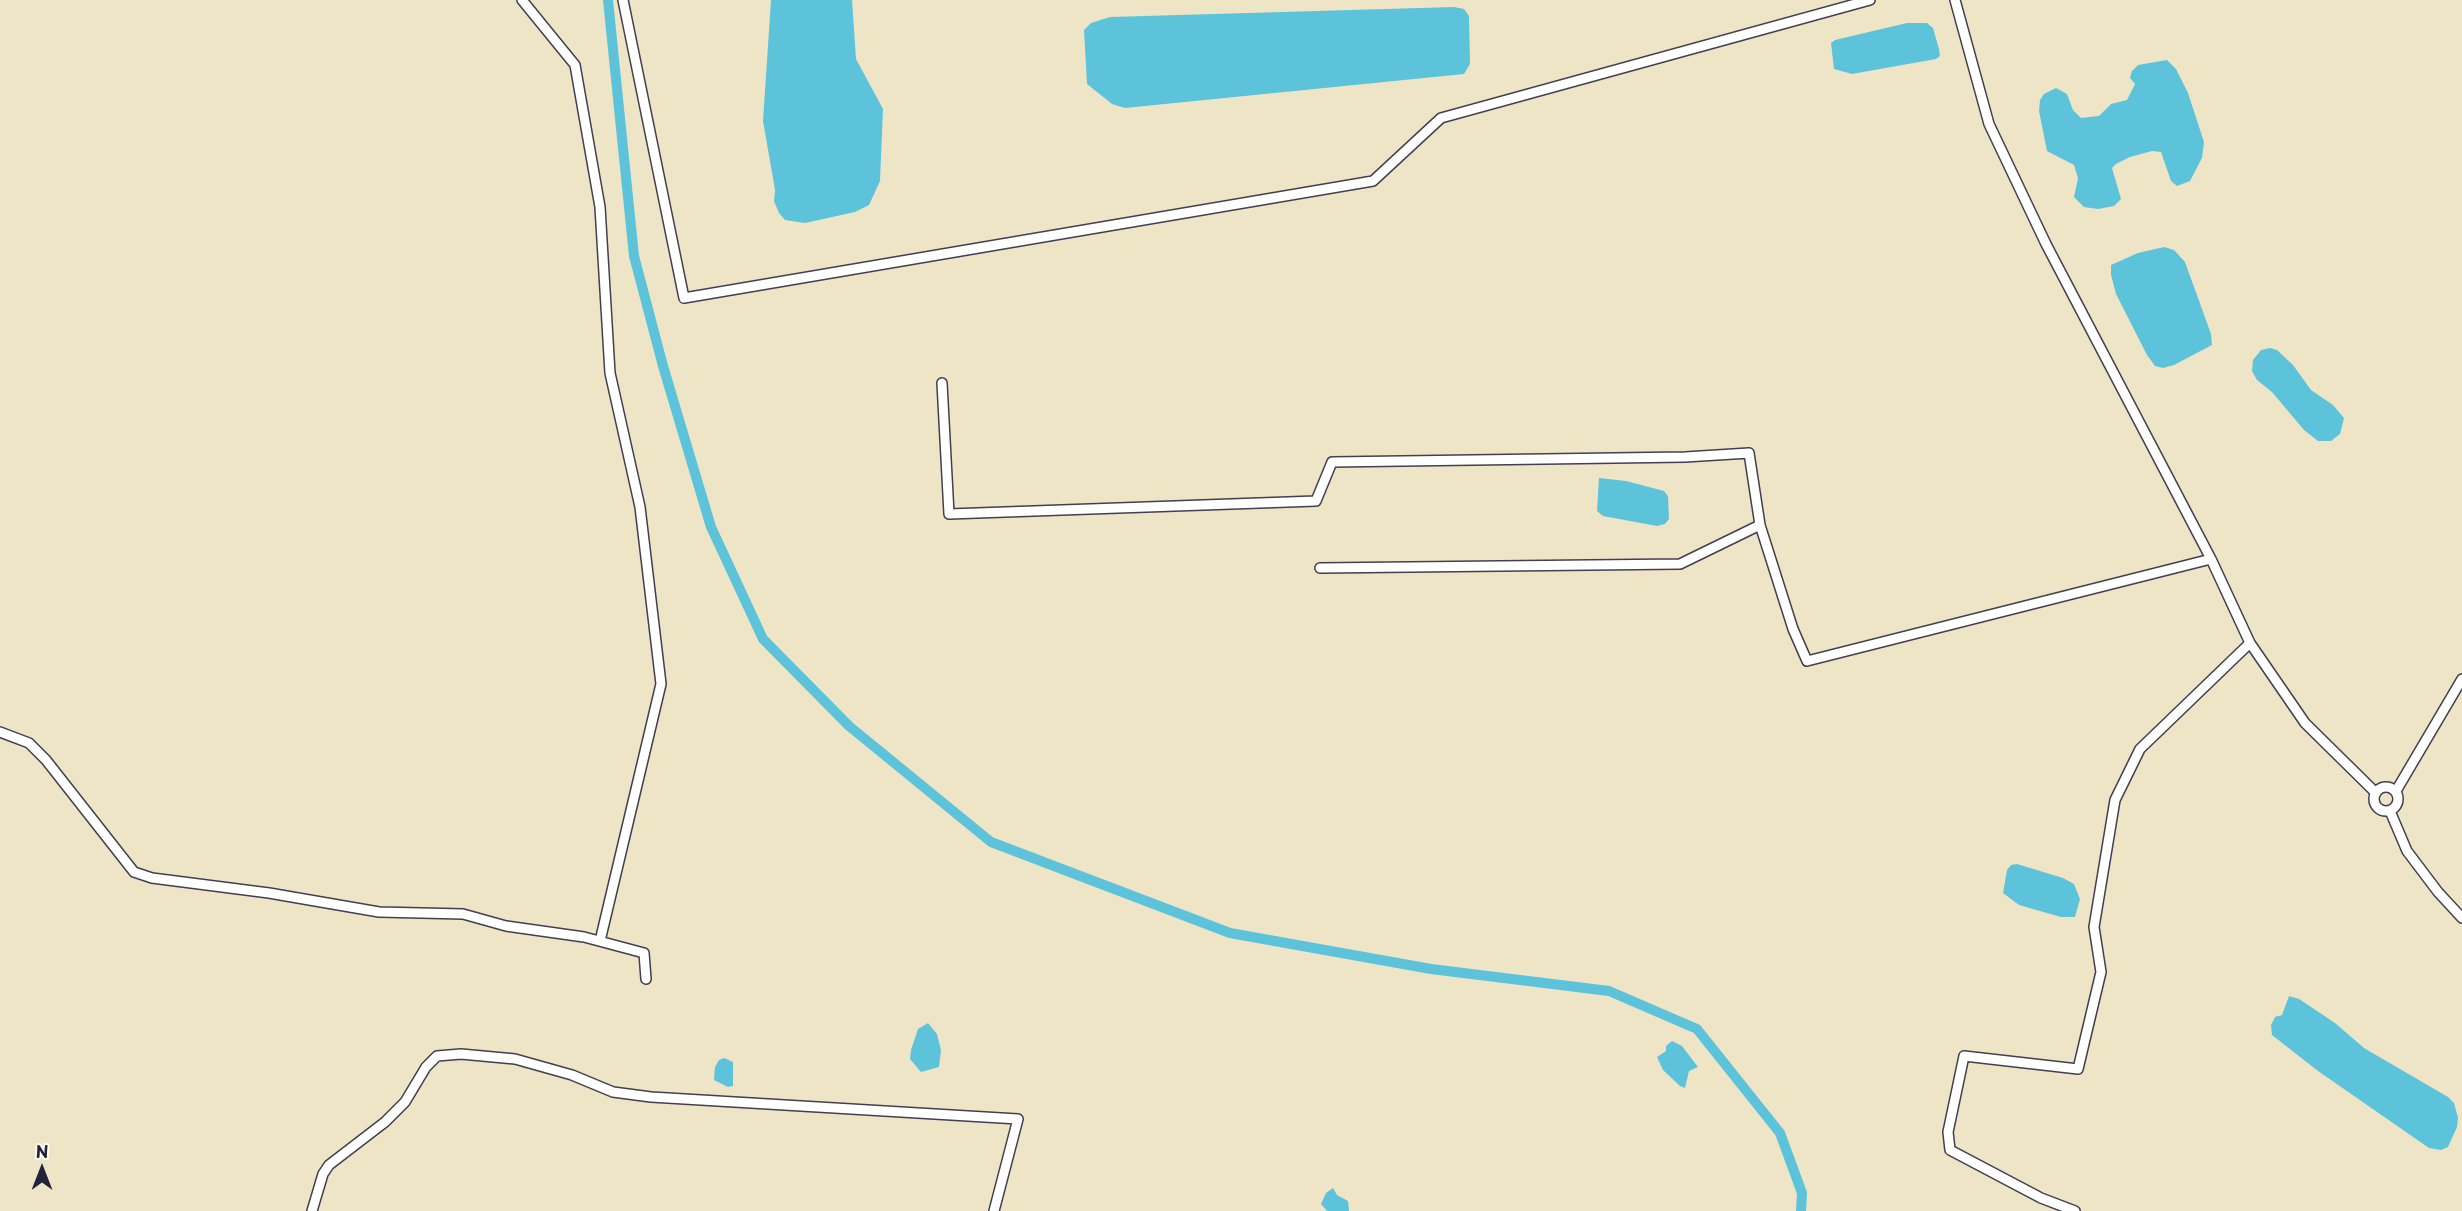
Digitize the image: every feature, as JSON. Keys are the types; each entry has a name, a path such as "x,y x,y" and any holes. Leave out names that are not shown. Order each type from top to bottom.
{"street":[{"path":"522,0 574,65 600,207 610,373 640,507 661,684 600,941"},
{"path":"623,0 684,298 1373,181 1441,118 1870,0"},
{"path":"1955,0 1989,124 2046,244 2211,559 2250,643 2305,723 2376,793"},
{"path":"942,383 949,514 1316,501 1332,462 1685,457 1749,453 1760,525 1793,629 1807,662 2211,559"},
{"path":"1320,568 1680,564 1760,525"},
{"path":"2075,1211 2041,1197 1950,1150 1948,1132 1964,1056 2078,1069 2102,972 2094,927 2115,800 2140,749 2250,643"},
{"path":"2396,791 2462,679"},
{"path":"0,732 29,743 46,760 134,872 152,878 268,893 379,912 462,914 506,926 600,941 644,953 646,979"},
{"path":"2388,786 2396,791 2399,800 2390,811 2380,810 2374,802 2376,793 2379,789 2388,786"},
{"path":"2390,811 2407,851 2438,892 2462,918"},
{"path":"312,1211 323,1174 329,1165 385,1122 405,1102 426,1067 437,1056 461,1054 515,1059 572,1075 613,1092 651,1097 1018,1119 994,1211"}],"water":[{"path":"771,0 852,0 856,59 883,109 880,181 869,205 855,212 805,223 785,220 774,201 775,190 763,121"},
{"path":"1454,7 1464,9 1469,16 1470,64 1464,74 1125,108 1112,104 1087,84 1084,30 1091,23 1110,17"},
{"path":"1907,23 1927,23 1933,28 1940,56 1936,59 1852,74 1834,69 1831,43 1835,40"},
{"path":"2167,60 2176,69 2188,93 2204,142 2202,158 2190,181 2177,186 2171,181 2161,152 2152,151 2130,157 2112,168 2121,199 2114,206 2098,209 2084,207 2074,197 2078,178 2074,165 2047,151 2039,111 2040,100 2044,94 2056,88 2067,94 2073,110 2081,118 2099,116 2111,104 2127,100 2135,84 2130,78 2132,71 2138,65"},
{"path":"2164,247 2174,250 2185,262 2211,334 2212,345 2174,365 2163,368 2155,366 2147,355 2116,294 2111,265 2138,253"},
{"path":"2270,348 2277,350 2293,365 2311,390 2333,405 2344,418 2340,434 2331,441 2318,441 2304,430 2272,392 2257,380 2252,371 2253,360 2261,350"},
{"path":"1599,478 1626,481 1664,491 1668,496 1669,519 1665,524 1657,526 1603,516 1597,511"},
{"path":"2017,864 2063,878 2074,884 2080,899 2075,917 2061,917 2019,905 2003,893 2007,870 2011,865"},
{"path":"2289,996 2299,999 2335,1023 2364,1048 2448,1097 2454,1103 2458,1118 2457,1127 2448,1147 2441,1150 2429,1148 2318,1071 2272,1035 2271,1025 2275,1017 2282,1015"},
{"path":"928,1023 937,1034 941,1050 939,1067 921,1072 910,1059 911,1050 918,1029"},
{"path":"1672,1041 1682,1046 1698,1067 1689,1071 1685,1088 1663,1070 1657,1057 1666,1051 1666,1046"},
{"path":"724,1058 733,1062 733,1086 728,1087 714,1080 715,1067 719,1060"},
{"path":"1333,1188 1337,1195 1348,1201 1349,1211 1327,1211 1321,1204 1326,1193"}],"waterway":[{"path":"608,0 634,256 663,366 711,527 763,639 849,726 991,842 1230,933 1431,969 1609,991 1697,1029 1780,1133 1802,1193 1801,1211"}]}
